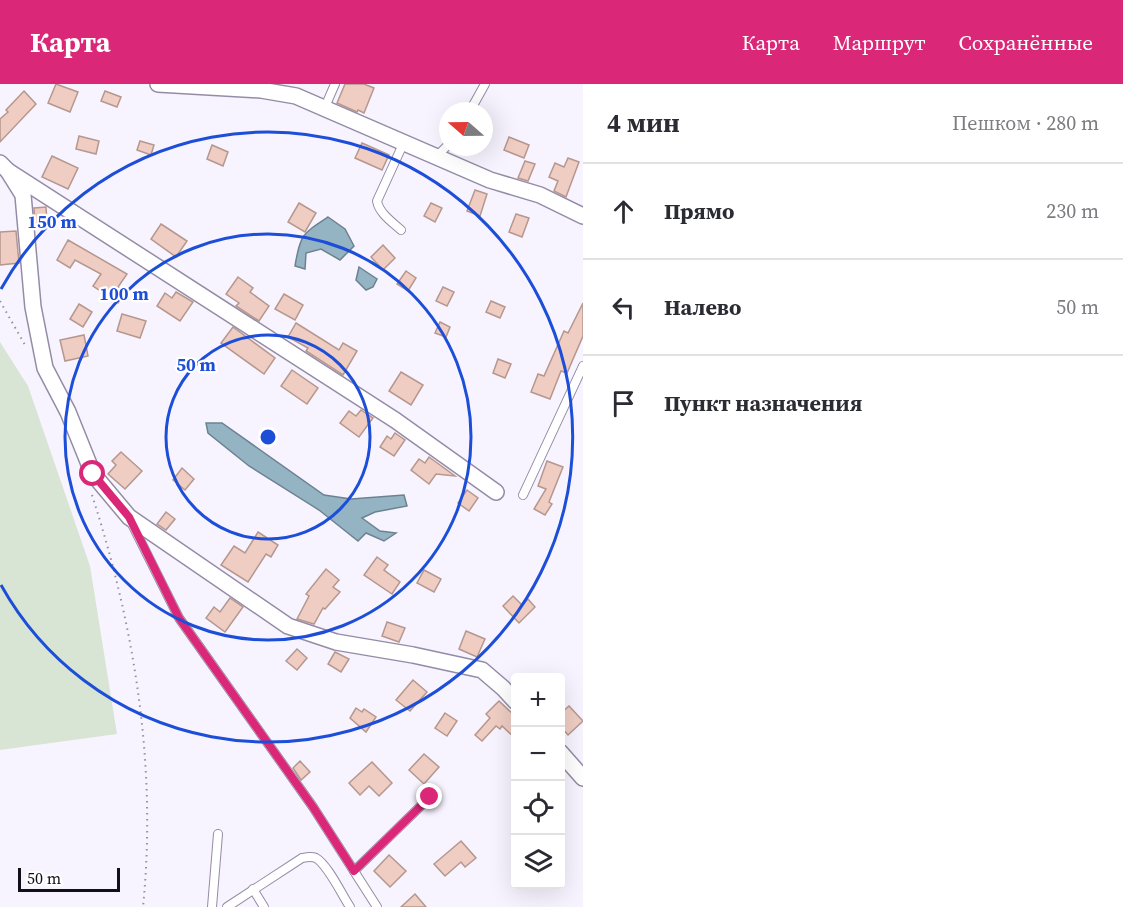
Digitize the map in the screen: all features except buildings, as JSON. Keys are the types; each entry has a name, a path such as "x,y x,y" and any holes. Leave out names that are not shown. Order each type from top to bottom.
{"street":[{"path":"158,84 261,90 296,96 490,180 540,195 583,216"},
{"path":"4,167 395,420 496,492"},
{"path":"4,167 23,195 33,307 45,368 68,412 93,474 129,517 288,626 336,642 482,670 511,697"},
{"path":"565,757 583,778"}],"lane":[{"path":"325,108 336,84"},
{"path":"475,102 485,84"},
{"path":"401,230 382,213 377,201 404,142"},
{"path":"523,495 583,366"},
{"path":"129,517 179,618 313,807 377,907"},
{"path":"354,871 430,797"},
{"path":"212,907 218,834"},
{"path":"226,907 302,858 309,856 322,863 350,907"},
{"path":"253,890 264,907"}],"path":[{"path":"0,301 28,351"},
{"path":"90,492 123,603 137,680 148,792 148,842 143,907"}],"green space":[{"path":"0,342 28,386 90,566 117,734 0,750"}],"water":[{"path":"328,217 345,229 354,246 340,260 321,249 306,253 305,269 295,266 304,236"},
{"path":"359,267 377,279 373,287 366,290 356,280"},
{"path":"206,423 222,423 324,495 351,499 404,495 407,506 375,512 362,518 380,531 396,533 384,541 366,533 358,541 319,510 249,466 208,433"}],"route":[{"path":"93,474 129,517 179,618 313,807 354,871 430,797"}]}
